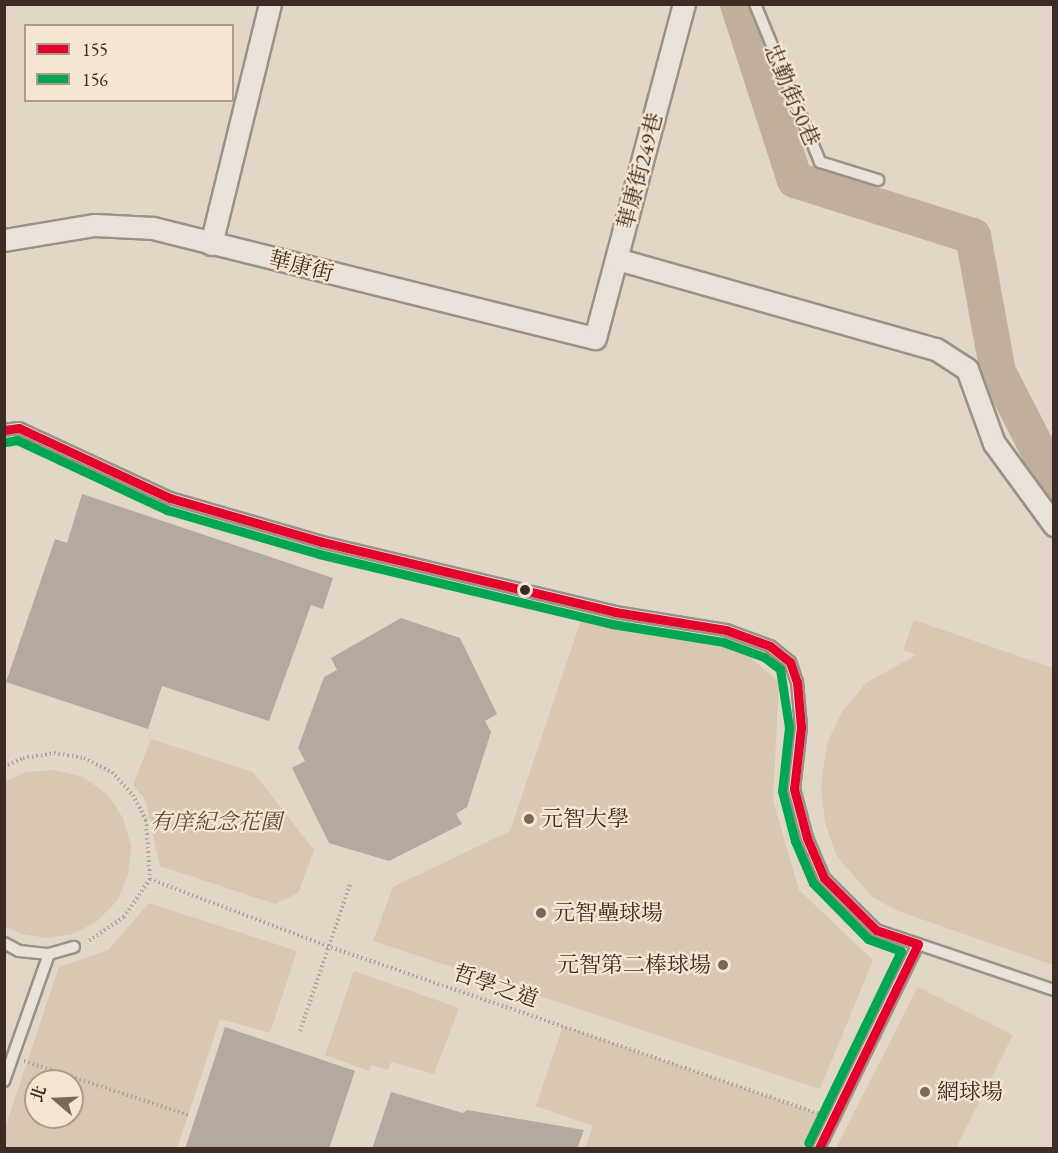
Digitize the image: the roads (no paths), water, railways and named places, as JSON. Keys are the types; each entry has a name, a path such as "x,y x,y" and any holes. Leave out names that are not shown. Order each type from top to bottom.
{"street":[{"path":"211,244 270,4"},
{"name":"華康街249巷","path":"595,338 684,4"},
{"name":"華康街","path":"4,240 95,225 153,228 595,338"},
{"path":"617,259 936,349 967,369 994,443 1053,525"}],"lane":[{"name":"忠勤街50巷","path":"755,4 820,162 878,180"},
{"path":"4,430 19,428 170,498 322,542 615,612 726,630 770,646 790,662 797,682 801,727 794,789 807,838 824,878 876,930 1053,990"},
{"path":"4,943 19,951 49,954 74,947"},
{"path":"819,1149 918,944"},
{"path":"4,1081 49,954"}],"waterway":[{"path":"738,4 795,180 973,236 998,372 1054,481"}],"place":[{"name":"元智大學","path":"529,819"},
{"name":"元智壘球場","path":"541,913"},
{"name":"元智第二棒球場","path":"723,965"},
{"name":"網球場","path":"925,1092"}],"park label":[{"name":"有庠紀念花園","path":"216,822"}]}
